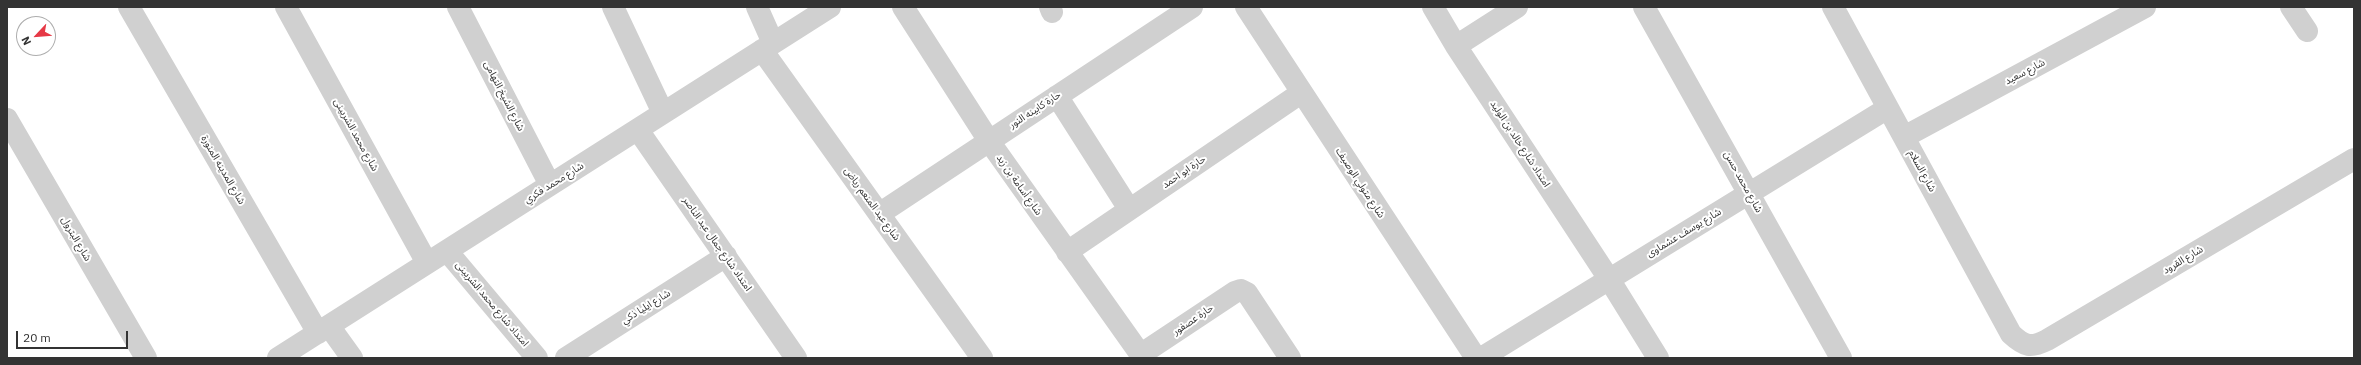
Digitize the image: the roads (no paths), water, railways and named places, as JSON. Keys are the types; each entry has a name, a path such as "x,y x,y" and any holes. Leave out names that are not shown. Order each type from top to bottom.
{"street":[{"name":"شارع المدينه المنورة","path":"129,7 324,329 352,358"},
{"name":"شارع محمد الشربينى","path":"286,7 427,264"},
{"name":"شارع الشيخ التهامى","path":"458,7 550,185"},
{"path":"614,7 663,113"},
{"name":"شارع عبد المنعم رياض","path":"758,7 768,47 879,214 982,358"},
{"name":"شارع محمد فكري","path":"278,358 830,7"},
{"name":"شارع أسامة بن زيد","path":"903,7 989,141 1142,356"},
{"name":"حارة كابينه النور","path":"879,214 1192,7"},
{"name":"شارع متولي الوصيف","path":"1246,7 1476,358"},
{"name":"امتداد شارع خالد بن الوليد","path":"1433,7 1456,46 1609,279 1658,358"},
{"path":"1456,46 1517,7"},
{"name":"شارع محمد حسن","path":"1644,7 1842,358"},
{"name":"شارع السلام","path":"1833,7 2011,334"},
{"name":"شارع سعيد","path":"1904,137 2145,7"},
{"path":"2290,7 2307,31"},
{"name":"حارة ابو احمد","path":"1067,252 1301,93"},
{"path":"1058,96 1129,209"},
{"name":"شارع يوسف عشماوى","path":"1481,358 1888,108"},
{"name":"شارع البترول","path":"7,119 146,358"},
{"name":"امتداد شارع جمال عبد الناصر","path":"638,130 796,358"},
{"name":"شارع القرود","path":"2011,334 2021,343 2035,346 2047,340 2354,159"},
{"name":"امتداد شارع محمد الشربينى","path":"447,251 537,358"},
{"name":"شارع ايليا ذكي","path":"566,358 726,256"},
{"name":"حارة عصفور","path":"1142,356 1235,292 1241,290 1247,292 1290,358"}]}
